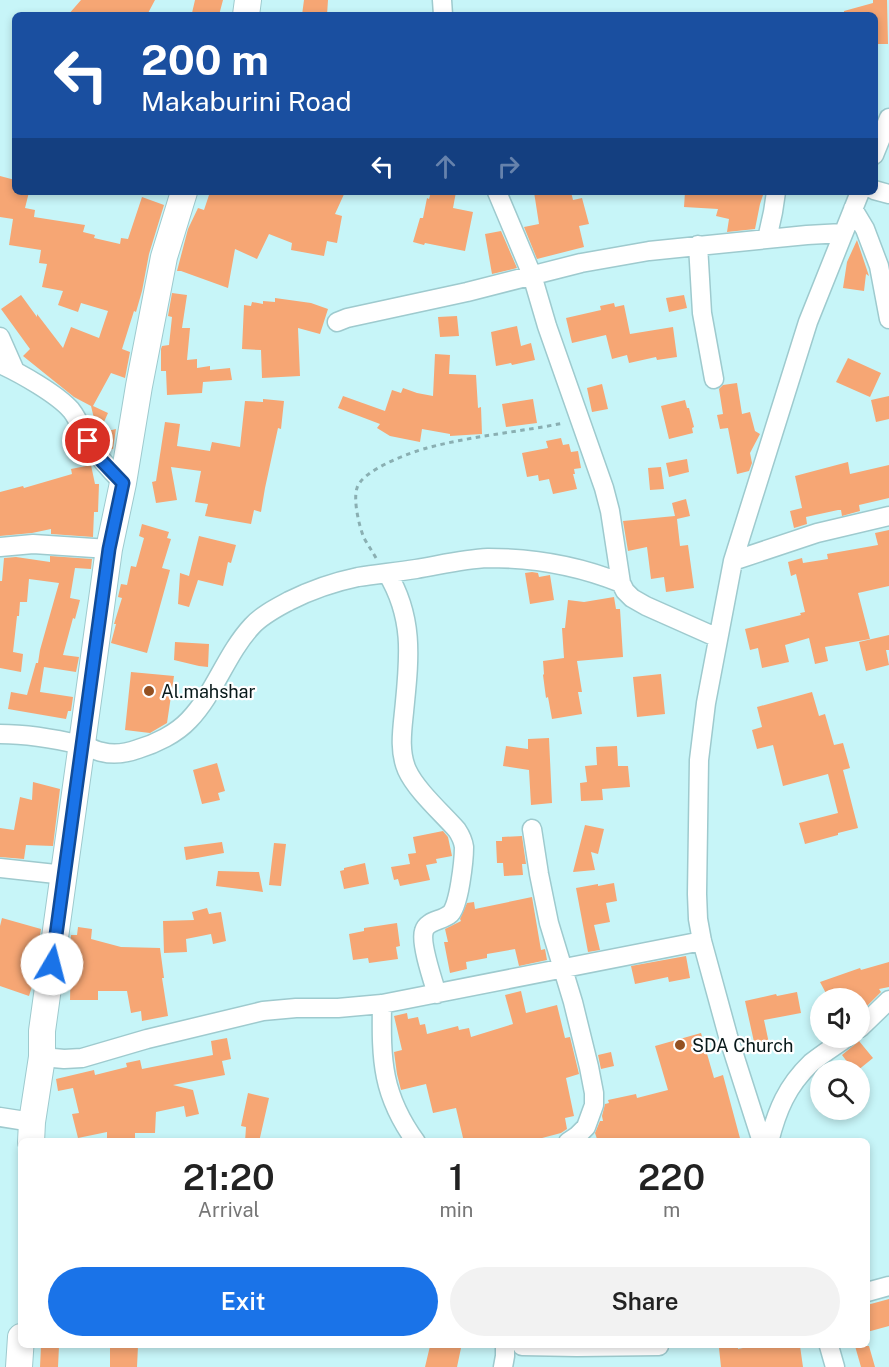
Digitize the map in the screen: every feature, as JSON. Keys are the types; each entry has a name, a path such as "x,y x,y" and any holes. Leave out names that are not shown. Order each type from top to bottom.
{"street":[{"path":"878,145 889,118"},
{"path":"0,1117 31,1132 42,1057 42,1031 109,549 164,257 183,195"},
{"path":"498,195 532,275 610,511 621,583 632,598 646,606 718,638"},
{"path":"767,239 776,195"},
{"path":"761,1138 728,1036 698,919 699,760 706,703 733,561 808,322 857,200"},
{"path":"857,200 879,266 889,319"},
{"path":"337,322 581,263 649,251 807,235 843,234"},
{"path":"698,245 702,314 714,379"},
{"path":"0,337 8,367 70,410 100,459 123,483"},
{"path":"733,561 817,533 889,516"},
{"path":"0,547 33,544 109,549"},
{"path":"0,734 15,734 83,745 102,752 121,753 137,750 153,743 174,732 188,721 254,624 266,614 296,597 327,585 360,577 487,558 583,569 621,583"},
{"path":"387,573 401,600 409,637 402,734 406,770 457,830 464,847 454,908 450,915 429,924 423,933 424,946 437,994"},
{"path":"532,829 549,923 573,1002 594,1093 594,1105 586,1127 574,1138"},
{"path":"0,868 65,875"},
{"path":"42,1057 82,1058 157,1036 263,1011 382,1004 702,941"},
{"path":"870,1018 889,1000"},
{"path":"382,1004 381,1041 386,1082 395,1108 414,1138"},
{"path":"770,1138 775,1118 785,1095 813,1062 832,1048"},
{"path":"870,1291 889,1286"},
{"path":"19,1367 20,1348"},
{"path":"503,1367 505,1348"},
{"path":"830,1348 835,1367"}],"path":[{"path":"387,573 364,537 355,501 360,482 371,472 430,447 580,420"}],"building":[{"path":"81,0 155,0 149,12 71,12"},
{"path":"195,0 223,0 220,12 192,12"},
{"path":"304,0 328,0 327,12 302,12"},
{"path":"873,0 887,0 888,44 878,44 878,12 844,12 873,3"},
{"path":"0,176 12,179 12,195 28,195 25,208 35,210 34,217 85,225 83,232 95,235 94,238 120,244 121,238 128,239 142,197 164,205 149,254 136,312 134,311 122,349 130,352 125,378 111,373 93,406 108,413 99,433 116,429 113,449 108,450 98,435 91,406 74,397 23,356 30,349 1,309 21,295 63,348 71,327 99,338 108,311 81,303 78,312 58,305 63,291 42,287 47,264 39,263 41,250 9,245 13,219 0,217"},
{"path":"209,195 344,195 335,214 342,216 337,243 327,241 324,256 291,250 292,243 269,234 257,259 235,249 228,288 177,271 188,229 198,208 204,210"},
{"path":"430,195 455,195 453,208 473,212 465,251 413,242 420,218 423,218 427,198 429,199"},
{"path":"534,195 572,195 573,200 582,198 589,224 579,226 584,247 537,259 524,227 539,224"},
{"path":"685,195 763,195 755,229 727,232 729,219 716,216 718,209 684,207"},
{"path":"501,231 517,268 492,274 485,234"},
{"path":"857,240 869,276 866,274 864,291 843,288 847,262"},
{"path":"172,293 187,295 182,328 190,328 187,360 197,359 197,368 210,366 210,370 230,368 232,380 203,382 202,393 167,395 166,371 161,371 161,349 162,346 169,345 172,317 168,316"},
{"path":"684,295 687,308 669,312 666,298"},
{"path":"275,298 311,303 328,309 320,334 298,328 300,376 262,378 261,350 242,349 244,305 251,306 252,302 263,304 263,301 275,302"},
{"path":"614,303 615,307 624,305 630,334 673,327 677,357 657,360 656,357 629,363 627,355 612,359 606,335 572,343 566,318 601,310 600,306"},
{"path":"457,316 459,336 440,337 438,317"},
{"path":"517,326 521,346 531,343 535,360 496,366 491,332"},
{"path":"435,354 450,355 449,374 476,375 482,434 450,436 450,434 422,429 420,442 390,436 377,428 380,424 338,408 343,396 385,411 392,390 401,393 403,388 433,396"},
{"path":"848,358 881,373 870,397 836,382"},
{"path":"737,383 742,414 750,412 755,431 760,434 750,453 752,463 749,471 737,474 728,428 720,429 717,415 723,414 719,389 723,385"},
{"path":"602,384 608,409 592,412 587,388"},
{"path":"889,396 889,419 876,422 871,400"},
{"path":"263,399 284,401 281,429 278,428 261,512 254,510 251,524 205,516 208,504 195,502 201,471 171,467 177,500 156,503 152,482 156,481 165,422 180,424 177,446 210,451 212,442 240,447 245,401 263,402"},
{"path":"533,399 537,423 506,427 502,404"},
{"path":"685,400 694,427 692,428 693,433 669,439 661,406"},
{"path":"561,438 563,445 569,444 571,452 578,451 581,468 574,469 575,474 573,474 577,489 553,494 549,479 539,481 538,475 527,477 522,453 548,448 546,441"},
{"path":"687,459 689,472 669,477 666,463"},
{"path":"848,462 850,474 889,465 889,498 859,505 860,511 842,516 841,510 838,510 806,517 807,524 794,528 790,511 802,508 795,476"},
{"path":"91,465 95,484 99,484 98,512 94,512 93,537 51,534 51,529 0,536 0,492 23,486 24,488 72,474 71,469"},
{"path":"661,467 664,489 650,490 648,468"},
{"path":"686,499 690,516 677,519 680,546 688,545 694,588 666,592 664,577 651,579 647,547 628,551 623,521 675,516 672,503"},
{"path":"142,524 169,532 167,538 171,539 162,568 170,570 147,653 111,643 122,598 118,597 121,584 127,585 131,566 136,567 144,538 139,536"},
{"path":"889,530 889,586 858,593 870,639 825,647 828,661 815,664 809,638 785,645 789,662 762,668 758,648 750,650 745,629 805,612 796,574 791,576 788,562 802,558 803,563 828,559 827,554 878,545 875,533"},
{"path":"199,536 236,545 231,563 228,562 223,586 198,580 189,607 178,604 180,573 189,576"},
{"path":"50,556 92,559 91,569 75,568 70,598 80,600 63,655 79,657 76,672 44,667 40,692 73,697 71,711 68,711 66,719 8,709 11,692 27,695 59,583 29,579 27,602 20,602 13,652 23,654 21,672 0,668 0,581 2,581 4,558 16,557 50,562"},
{"path":"525,573 538,573 539,577 550,575 554,600 530,604"},
{"path":"614,597 616,609 620,609 623,657 577,661 582,692 578,692 582,714 552,719 548,697 546,698 543,661 564,658 562,628 565,628 568,600 584,602"},
{"path":"889,635 889,650 886,650 889,665 866,671 859,642"},
{"path":"175,642 209,644 208,667 174,660"},
{"path":"131,672 174,676 167,723 150,733 125,730"},
{"path":"661,674 665,714 637,717 633,677"},
{"path":"812,692 819,716 825,714 834,745 843,743 850,768 843,770 858,828 805,844 799,823 838,813 828,774 783,786 773,745 757,749 752,730 762,727 757,707"},
{"path":"549,738 552,803 531,805 529,770 503,766 506,746 528,749 528,739"},
{"path":"617,746 618,766 628,766 630,787 602,789 603,800 581,801 580,783 587,782 585,766 597,765 596,747"},
{"path":"217,763 225,791 218,793 220,800 202,804 193,770"},
{"path":"33,782 60,789 53,846 26,845 24,859 0,857 0,828 14,830 20,797 32,800"},
{"path":"585,825 604,829 598,854 591,852 595,870 573,872"},
{"path":"443,831 448,837 452,856 436,859 437,863 426,865 430,880 400,886 398,879 394,880 391,867 410,864 408,854 416,853 413,837"},
{"path":"522,836 526,864 522,864 523,875 504,876 503,863 497,863 496,841 502,841 502,837"},
{"path":"222,842 224,853 186,860 184,847"},
{"path":"274,843 286,844 281,886 269,885"},
{"path":"365,863 369,884 344,889 340,871"},
{"path":"218,871 259,872 263,892 216,886"},
{"path":"614,883 617,901 606,903 610,922 594,925 600,950 588,952 576,888"},
{"path":"532,897 541,950 545,949 547,960 519,966 515,949 487,954 487,958 466,962 467,969 450,973 444,942 448,942 445,929 461,921 467,903 474,902 475,909"},
{"path":"207,908 209,914 221,912 226,941 213,944 211,934 186,939 187,952 164,953 163,921 194,920 192,912"},
{"path":"2,918 41,929 36,968 29,996 0,986"},
{"path":"397,923 400,946 396,947 398,959 369,963 368,958 353,960 349,934 364,931 364,928"},
{"path":"78,927 92,929 91,939 121,947 160,948 168,1016 142,1021 141,1011 131,1013 127,991 98,991 98,1000 70,1000 71,935 77,935"},
{"path":"686,956 690,978 669,982 668,977 635,984 631,966"},
{"path":"889,962 889,987 879,989 881,992 870,1003 870,988 823,988 820,982 860,968 861,970"},
{"path":"521,991 526,1013 557,1005 565,1038 570,1037 579,1074 566,1078 574,1116 565,1118 567,1129 542,1138 463,1138 456,1108 433,1113 426,1084 401,1090 394,1052 402,1050 394,1016 407,1013 408,1019 418,1017 420,1025 425,1024 427,1034 458,1026 459,1030 469,1028 471,1037 513,1024 505,995"},
{"path":"797,992 801,1013 764,1020 770,1048 756,1051 745,1001"},
{"path":"701,1033 714,1078 723,1075 740,1138 597,1138 595,1133 600,1121 603,1121 602,1116 605,1104 609,1103 608,1100 636,1094 637,1098 668,1090 655,1046"},
{"path":"227,1038 231,1059 222,1061 225,1075 173,1085 193,1090 199,1114 186,1117 184,1106 156,1112 155,1133 135,1133 135,1138 107,1138 107,1132 78,1138 72,1114 79,1113 73,1088 58,1091 56,1079 94,1070 95,1075 127,1067 126,1063 140,1060 142,1069 213,1055 211,1041"},
{"path":"850,1048 865,1048 873,1058 870,1060 846,1060 842,1055"},
{"path":"611,1052 614,1066 601,1069 598,1055"},
{"path":"248,1093 269,1098 260,1138 245,1138 246,1127 241,1126"},
{"path":"889,1299 889,1326 870,1331 870,1304"},
{"path":"41,1348 59,1348 58,1367 40,1367"},
{"path":"110,1348 138,1348 137,1367 110,1367"},
{"path":"430,1348 461,1348 457,1367 425,1367"},
{"path":"719,1348 800,1348 803,1367 721,1367"},
{"path":"856,1348 870,1348 875,1367 861,1367"}],"place":[{"name":"Al.mahshar","path":"149,691"},
{"name":"SDA Church","path":"680,1045"}],"route":[{"path":"52,964 109,549 123,483 100,459 88,441"}]}
